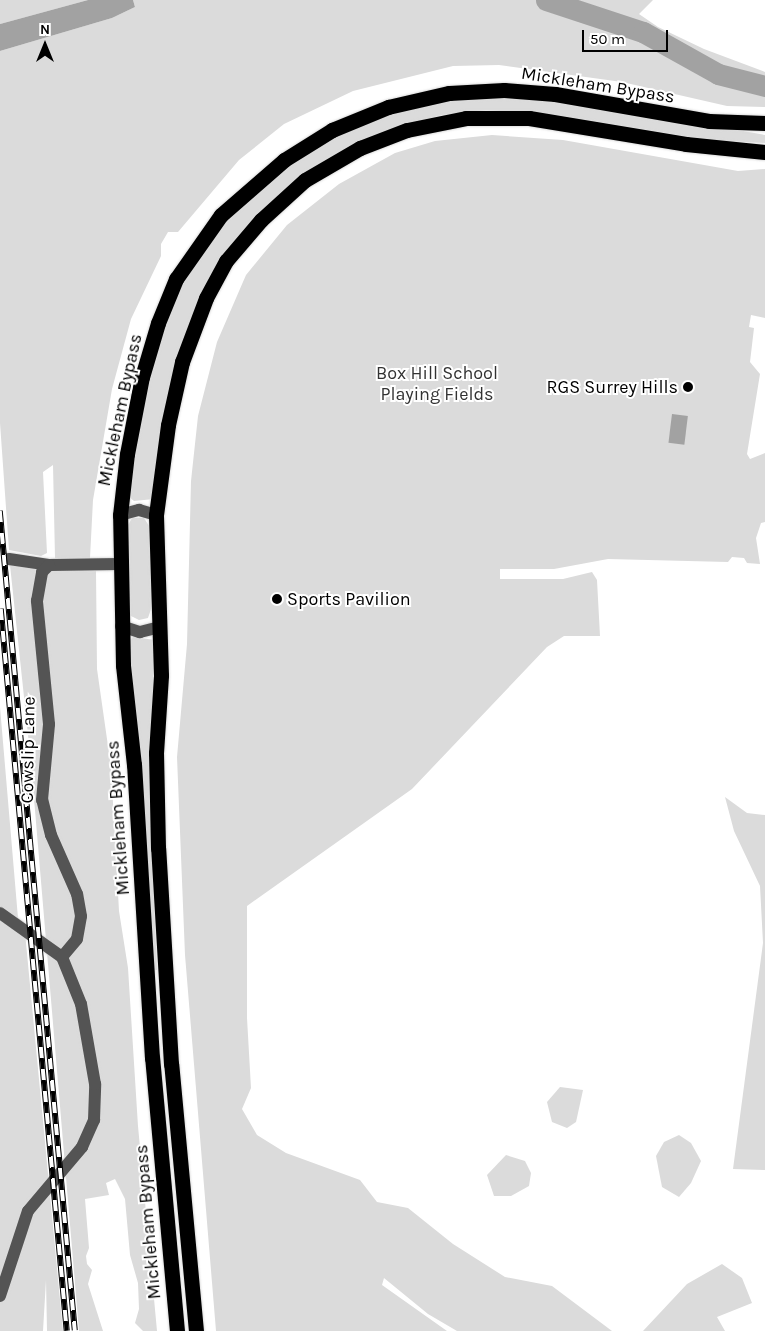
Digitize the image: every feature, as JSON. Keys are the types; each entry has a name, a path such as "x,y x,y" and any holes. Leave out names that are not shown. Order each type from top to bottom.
{"highway":[{"name":"Mickleham Bypass","path":"177,1331 153,1068 134,765 121,626 120,564 120,515 126,454 142,377 158,323 176,280 203,239 232,204 284,160 332,130 388,107 449,93 504,90 555,94 709,121 765,123"},
{"name":"Mickleham Bypass","path":"196,1331 171,1064 158,858 156,753 162,675 156,515 160,474 176,389 206,298 226,261 261,220 305,180 360,148 407,130 466,118 529,118 686,144 765,152"}],"street":[{"path":"120,515 139,510 156,515"},
{"path":"9,559 49,565 120,564"},
{"name":"Cowslip Lane","path":"49,565 42,572 37,601 49,724 42,800 50,835 77,894 81,916 77,939 62,957"},
{"path":"121,626 140,632 160,627"},
{"path":"0,913 44,942 62,957 81,1004 94,1084 94,1120 82,1147 28,1211 0,1296"}],"green space":[{"path":"0,0 88,0 0,24"},
{"path":"133,0 653,0 639,14 658,27 704,49 765,72 765,107 727,106 622,82 499,65 453,66 353,91 284,124 239,160 178,232 168,232 161,244 161,256 131,319 112,389 93,500 90,558 55,558 53,465 43,472 47,553 41,556 9,550 0,423 0,51 112,18 135,7"},
{"path":"454,99 550,100 710,125 765,135 765,143 708,140 556,115 486,110 442,115 396,127 313,169 205,291 154,499 134,501 128,496 144,393 159,338 180,286 228,217 306,151 355,125 400,109"},
{"name":"Box Hill School Playing Fields","path":"492,135 563,140 738,171 765,169 765,318 751,315 749,327 754,328 750,362 760,374 747,454 750,459 765,453 765,522 761,523 756,538 760,564 747,563 744,558 732,557 728,562 608,559 554,569 500,569 500,579 563,579 592,572 597,580 600,636 564,636 547,647 412,789 247,906 247,1018 251,1088 242,1109 257,1135 286,1153 360,1180 377,1202 408,1208 453,1244 505,1277 552,1286 612,1331 457,1331 428,1314 384,1278 382,1285 447,1331 216,1331 185,955 177,757 187,644 191,481 198,416 217,342 246,275 287,225 339,184 395,153 435,141"},
{"path":"132,518 144,518 151,529 151,609 148,618 139,620 129,615 127,527"},
{"path":"10,565 96,571 97,669 111,767 119,911 128,968 138,1126 157,1331 143,1331 135,1323 139,1309 138,1283 130,1255 125,1199 115,1179 106,1183 109,1195 85,1199 89,1248 86,1256 87,1264 92,1270 88,1284 103,1331 79,1331 31,763"},
{"path":"133,637 155,640 149,785 157,970 152,970 146,832 129,641"},
{"path":"0,707 18,918 24,922 63,1331 47,1331 46,1280 43,1331 0,1331"},
{"path":"725,797 747,813 765,815 765,1170 733,1169 763,943 760,886 734,831"},
{"path":"560,1087 583,1090 576,1122 567,1128 552,1122 547,1102"},
{"path":"679,1135 691,1143 701,1161 691,1183 679,1197 662,1187 656,1156 664,1142"},
{"path":"506,1155 525,1161 531,1173 529,1186 511,1196 494,1196 487,1175"},
{"path":"722,1264 742,1278 752,1303 717,1317 725,1331 643,1331 687,1284"}],"shaded area":[{"path":"88,0 133,0 135,7 112,18 0,51 0,24"},
{"path":"672,414 688,416 684,445 668,443"}],"waterway":[{"path":"546,0 643,32 718,74 765,86"}],"railway":[{"path":"0,511 75,1331"},
{"path":"1,609 67,1331"}],"place":[{"name":"RGS Surrey Hills","path":"688,387"},
{"name":"Sports Pavilion","path":"277,599"}]}
